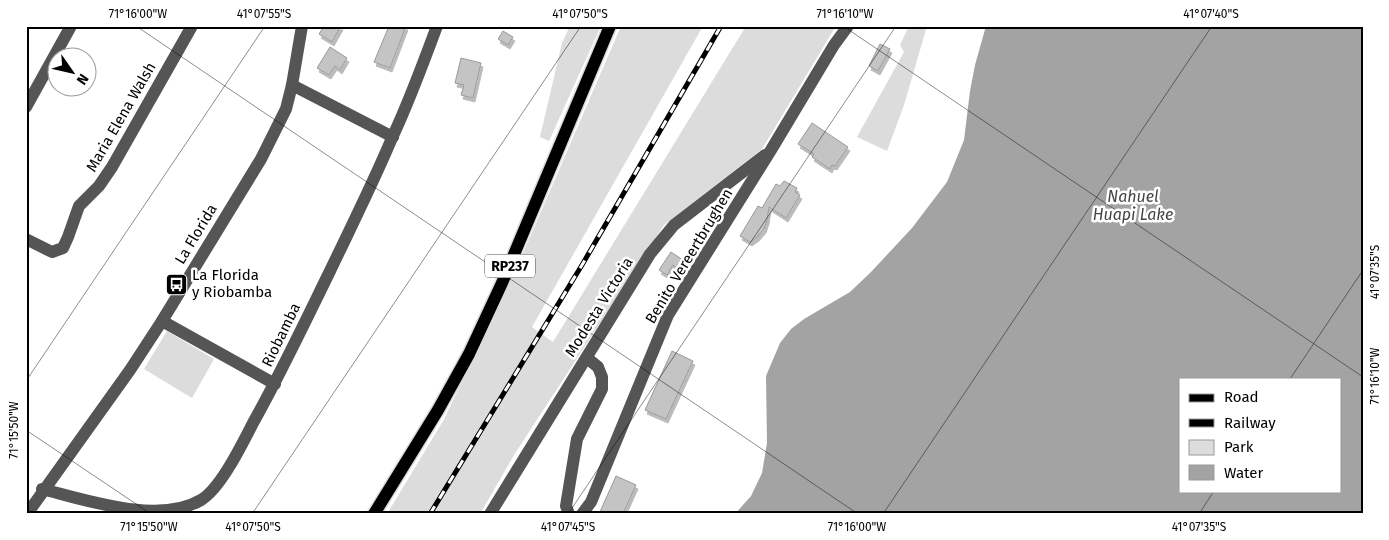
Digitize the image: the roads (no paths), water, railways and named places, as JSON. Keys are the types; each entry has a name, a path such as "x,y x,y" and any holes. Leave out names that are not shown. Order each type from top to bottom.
{"main road":[{"name":"RP237","path":"374,514 438,410 469,354 502,283 610,26"}],"street":[{"path":"26,107 70,26"},
{"name":"Maria Elena Walsh","path":"26,238 52,252 63,248 79,206 99,186 112,167 192,26"},
{"name":"La Florida","path":"26,514 130,370 162,322 261,159 286,109 302,26"},
{"name":"Riobamba","path":"42,490 111,506 159,511 185,506 202,500 215,486 230,464 275,384 393,137 437,26"},
{"name":"Benito Vereertbrughen","path":"582,514 591,502 668,316 834,45 848,26"},
{"path":"292,85 393,137"},
{"name":"Modesta Victoria","path":"490,514 650,254 674,225 771,150"},
{"path":"162,322 275,384"},
{"path":"569,514 566,506 577,439 602,389 602,377 598,367 587,358"}],"water":[{"name":"Nahuel Huapi Lake","path":"986,26 1363,26 1363,514 735,514 751,496 762,473 767,443 766,376 780,343 791,329 804,319 850,292 871,272 912,228 947,182 964,140 970,91"}],"railway":[{"path":"430,514 582,265 721,26"}],"place":[{"name":"La Florida y Riobamba","path":"176,284"}]}
